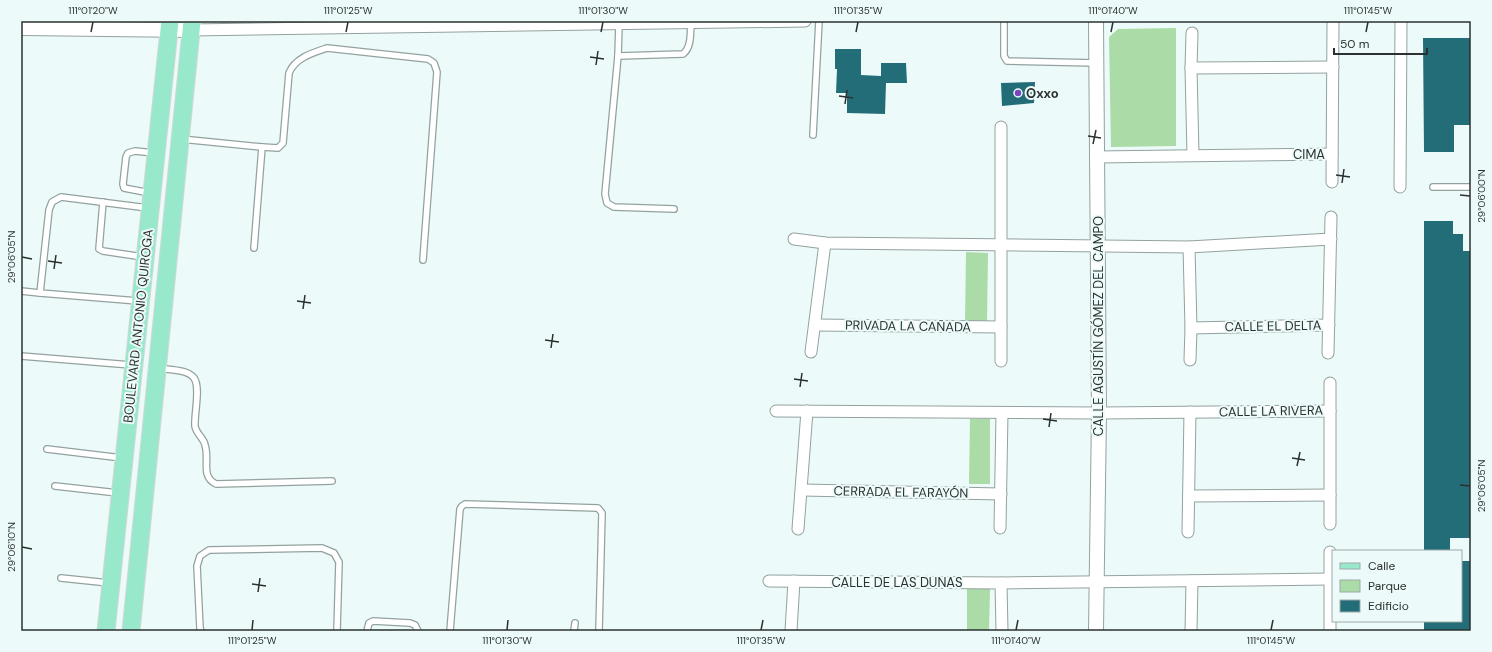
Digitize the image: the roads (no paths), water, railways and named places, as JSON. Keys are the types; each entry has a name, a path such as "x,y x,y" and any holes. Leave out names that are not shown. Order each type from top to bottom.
{"main road":[{"name":"BOULEVARD ANTONIO QUIROGA","path":"106,631 170,25"},
{"name":"BOULEVARD ANTONIO QUIROGA","path":"131,631 141,519 158,368 192,25"}],"street":[{"path":"21,28 170,25 619,24 805,21"},
{"name":"CALLE AGUSTÍN GÓMEZ DEL CAMPO","path":"1096,21 1099,413 1096,631"},
{"name":"CIMA","path":"1096,157 1332,154 1333,21"},
{"path":"1400,186 1401,21"},
{"path":"1192,33 1191,68 1193,155"},
{"path":"1191,68 1333,67"},
{"path":"1000,127 1001,361"},
{"path":"1332,154 1332,182"},
{"name":"CALLE EL DELTA","path":"1191,328 1329,325 1331,217"},
{"path":"794,240 825,242 1189,247 1331,239"},
{"path":"811,352 825,242"},
{"path":"1189,247 1191,328 1190,360"},
{"name":"PRIVADA LA CAÑADA","path":"815,325 1001,328"},
{"path":"1328,353 1329,325"},
{"path":"1330,383 1330,411"},
{"path":"776,410 1099,413"},
{"path":"798,529 807,411"},
{"name":"CALLE LA RIVERA","path":"1099,413 1330,411 1330,524"},
{"path":"1000,528 1002,412"},
{"path":"1188,532 1190,412"},
{"name":"CERRADA EL FARAYÓN","path":"802,490 1000,494"},
{"path":"1189,496 1330,495"},
{"path":"1330,552 1330,631"},
{"name":"CALLE DE LAS DUNAS","path":"769,581 1001,583 1330,579"},
{"path":"791,631 794,581"},
{"path":"1191,631 1192,581"},
{"path":"1001,583 1002,631"}],"lane":[{"path":"813,135 819,21"},
{"path":"1004,21 1004,56 1008,61 1097,63"},
{"path":"618,56 683,54 688,51 690,46 691,23"},
{"path":"619,24 618,56 605,194 607,203 614,207 674,209"},
{"path":"180,139 278,148 283,143 289,73 292,65 311,53 327,48 428,59 434,63 437,72 423,260"},
{"path":"254,248 262,147"},
{"path":"151,201 124,188 123,184 126,157 128,153 135,151 156,153"},
{"path":"1434,187 1471,187"},
{"path":"40,293 49,210 52,202 61,197 103,202 151,201"},
{"path":"103,202 99,249 103,251 145,257"},
{"path":"21,291 140,301"},
{"path":"21,356 134,365"},
{"path":"158,368 187,372 194,377 197,385 195,429 205,443 207,451 207,476 209,480 216,484 332,481"},
{"path":"47,449 124,458"},
{"path":"55,486 120,494"},
{"path":"450,631 460,509 465,504 598,508 601,510 599,631"},
{"path":"201,631 197,566 200,556 209,550 322,548 334,553 338,562 337,631"},
{"path":"61,578 111,584"},
{"path":"367,631 369,623 373,620 410,623 415,625 418,631"},
{"path":"574,631 575,623"}],"place":[{"name":"Oxxo","path":"1018,93"}]}
